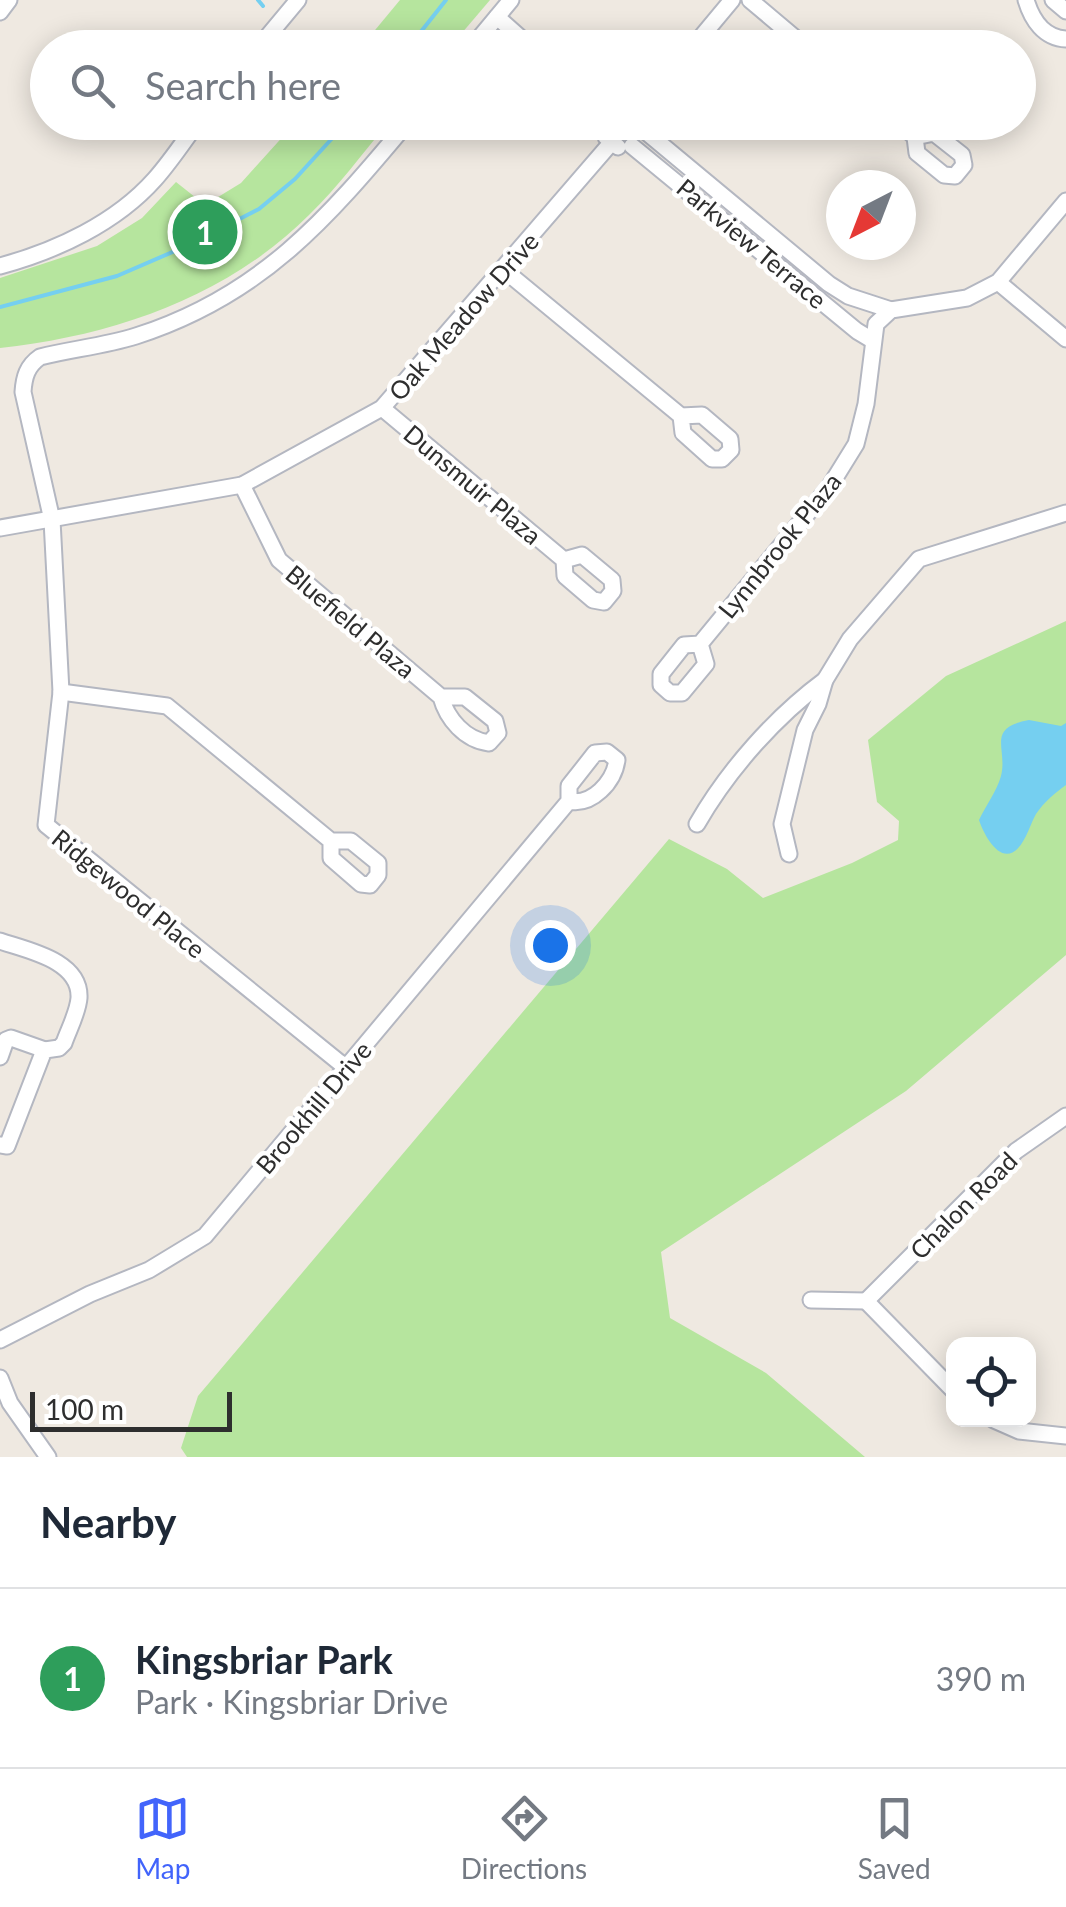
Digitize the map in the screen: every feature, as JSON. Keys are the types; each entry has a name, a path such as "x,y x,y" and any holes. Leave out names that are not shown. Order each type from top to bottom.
{"street":[{"path":"0,12 9,0"},
{"path":"273,30 298,0"},
{"path":"486,30 511,0"},
{"path":"707,30 732,0"},
{"path":"750,0 786,30"},
{"path":"1026,0 1032,19 1054,38 1066,39"},
{"path":"1053,0 1066,11"},
{"path":"497,17 512,30"},
{"path":"0,266 26,259 96,227 153,181 184,140"},
{"name":"Ridgewood Place","path":"345,1067 46,826 62,692 52,520 23,392 24,377 32,363 53,354 140,335 258,278 346,196 393,140"},
{"path":"609,140 622,148 639,140"},
{"name":"Parkview Terrace","path":"659,140 720,195 856,331 872,340"},
{"name":"Oak Meadow Drive","path":"0,528 242,485 382,408 611,143"},
{"name":"Parkview Terrace","path":"632,146 709,209 792,266 848,296 891,310"},
{"path":"709,209 720,195"},
{"path":"891,310 967,298 998,282 1066,201"},
{"path":"504,270 681,416"},
{"path":"998,282 1066,339"},
{"name":"Lynnbrook Plaza","path":"700,644 830,486 856,444 866,404 876,324 891,310"},
{"name":"Dunsmuir Plaza","path":"382,408 564,560"},
{"name":"Bluefield Plaza","path":"242,485 279,560 441,697"},
{"path":"789,854 782,824 804,730 850,638 919,559 1066,514"},
{"path":"696,824 713,796 796,702 826,680"},
{"path":"62,692 168,706 331,841"},
{"name":"Brookhill Drive","path":"0,1340 178,1255 206,1236 569,801"},
{"path":"0,941 58,963 73,978 79,1002 59,1048 45,1050 8,1038 0,1057"},
{"path":"0,1145 7,1146 12,1137 45,1050"},
{"name":"Chalon Road","path":"866,1301 1016,1152 1066,1116"},
{"path":"811,1300 866,1301 946,1382"},
{"path":"0,1378 41,1455"},
{"path":"1009,1427 1066,1436"}],"green space":[{"path":"400,0 490,0 464,30 375,30"},
{"path":"280,140 374,140 340,182 277,244 205,290 166,308 84,334 0,348 0,278 97,246 142,218 176,182 205,205 241,183"},
{"path":"1066,621 1066,955 906,1091 661,1252 670,1318 766,1373 865,1457 187,1457 181,1448 198,1396 669,839 727,869 763,898 898,840 899,821 877,802 868,740 946,676"}],"water":[{"path":"1029,720 1061,726 1066,723 1066,785 1039,810 1015,851 1002,853 990,843 979,820 1001,776 1003,734 1007,728"}],"waterway":[{"path":"258,0 263,6"},
{"path":"422,30 446,0"},
{"path":"0,307 117,276 191,244 259,209 295,179 331,140"}],"place":[{"name":"Kingsbriar Park","path":"205,232"}]}
